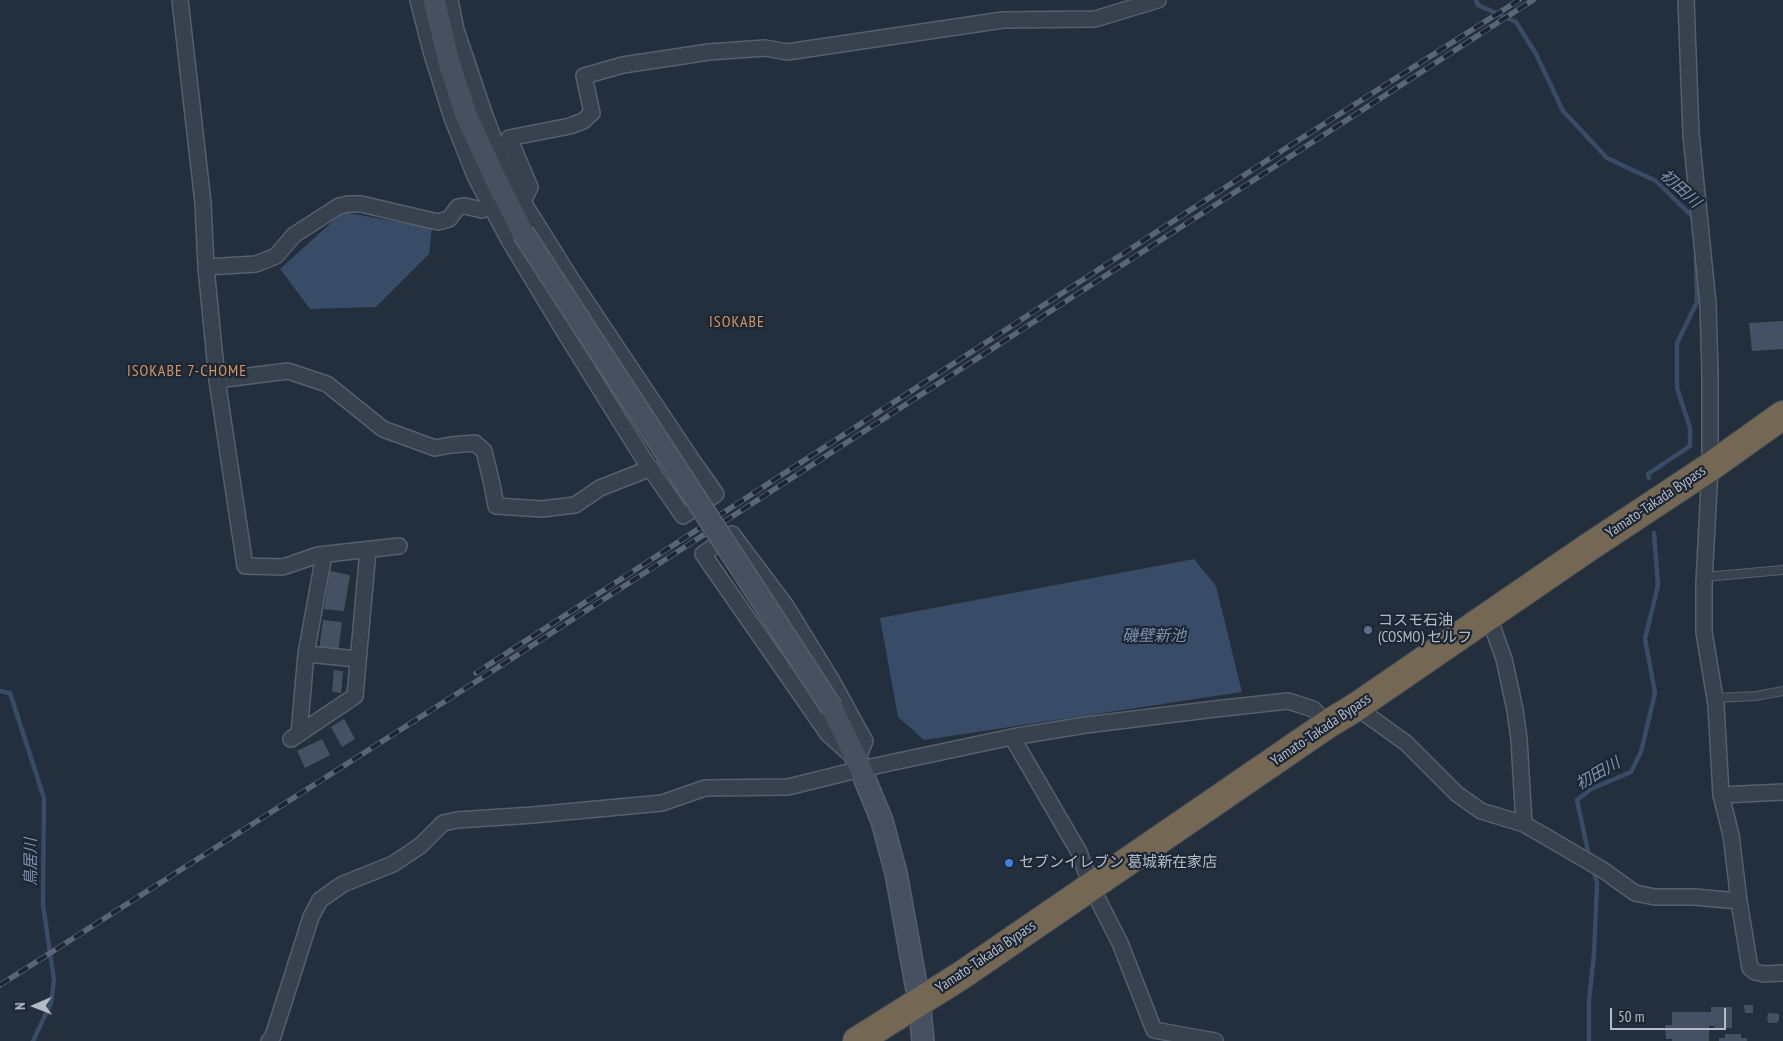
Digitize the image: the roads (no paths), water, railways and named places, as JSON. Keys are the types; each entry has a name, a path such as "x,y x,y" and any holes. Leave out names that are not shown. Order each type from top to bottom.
{"highway":[{"name":"Yamato-Takada Bypass","path":"857,1041 962,975 1328,724 1356,707 1586,549 1710,467 1783,415"}],"street":[{"path":"180,0 203,203 206,267 217,380 245,566 283,567 318,555 399,546"},
{"path":"418,0 452,118 475,176 508,240 567,336 683,516 716,494 578,290 523,202 502,161 484,113 456,30 450,0"},
{"path":"434,0 448,62 466,114 496,180 523,232 832,708 859,764 882,821 896,873 919,1001 923,1041"},
{"path":"523,202 530,188 508,138 570,126 583,121 592,113 584,76 623,65 709,52 765,48 787,52 1003,20 1095,19 1158,0"},
{"path":"1686,0 1691,134 1708,304 1710,373 1710,467 1704,577 1704,632 1715,698 1721,794 1731,835 1750,968 1755,972 1764,974 1783,973"},
{"path":"206,267 256,264 276,256 294,235 339,206 348,204 361,204 438,222 449,219 458,207 465,206 482,210 491,207"},
{"path":"217,380 288,371 327,384 382,429 435,448 475,443 484,451 496,506 542,509 575,505 600,488 651,468"},
{"path":"732,534 786,606 832,681 865,741 859,764 828,734 703,554 732,534"},
{"path":"324,555 306,654 295,736 355,696 368,550"},
{"path":"1489,617 1504,659 1520,739 1524,824"},
{"path":"306,654 358,659"},
{"path":"273,1039 311,917 320,900 343,884 393,864 420,846 443,824 457,820 533,815 662,802 704,788 788,787 859,764 1012,737 1086,725 1288,701 1313,709 1328,724"},
{"path":"1356,707 1406,743 1457,794 1481,811 1524,824 1603,870 1635,893 1739,901"},
{"path":"1012,737 1079,852 1091,886 1120,943 1154,1030 1214,1041"},
{"path":"1721,794 1783,792"}],"lane":[{"path":"1704,577 1783,570"},
{"path":"1715,698 1756,696 1783,691"}],"water":[{"path":"343,212 432,228 429,254 376,307 310,309 280,269"},
{"name":"磯壁新池","path":"1194,559 1216,586 1242,692 924,740 898,717 880,618"}],"waterway":[{"name":"初田川","path":"1476,0 1478,5 1516,22 1536,54 1563,111 1607,158 1656,181 1695,219"},
{"name":"初田川","path":"1649,478 1648,474 1690,446 1690,428 1677,388 1677,343 1697,302 1696,256"},
{"name":"初田川","path":"1589,856 1577,800 1591,789 1631,772 1641,752 1655,693 1645,639 1658,585 1654,533"},
{"name":"鳥居川","path":"0,691 10,693 44,798 43,905 54,980 51,1003 33,1041"},
{"name":"初田川","path":"1589,1041 1589,1000 1594,955 1597,883 1593,868"}],"railway":[{"path":"476,673 1283,150 1519,0"},
{"path":"0,985 491,672 1533,0"}],"place":[{"name":"コスモ石油 (COSMO) セルフ","path":"1368,630"},
{"name":"セブンイレブン 葛城新在家店","path":"1009,863"}],"district":[{"name":"ISOKABE","path":"737,322"},
{"name":"ISOKABE 7-CHOME","path":"187,371"}]}
